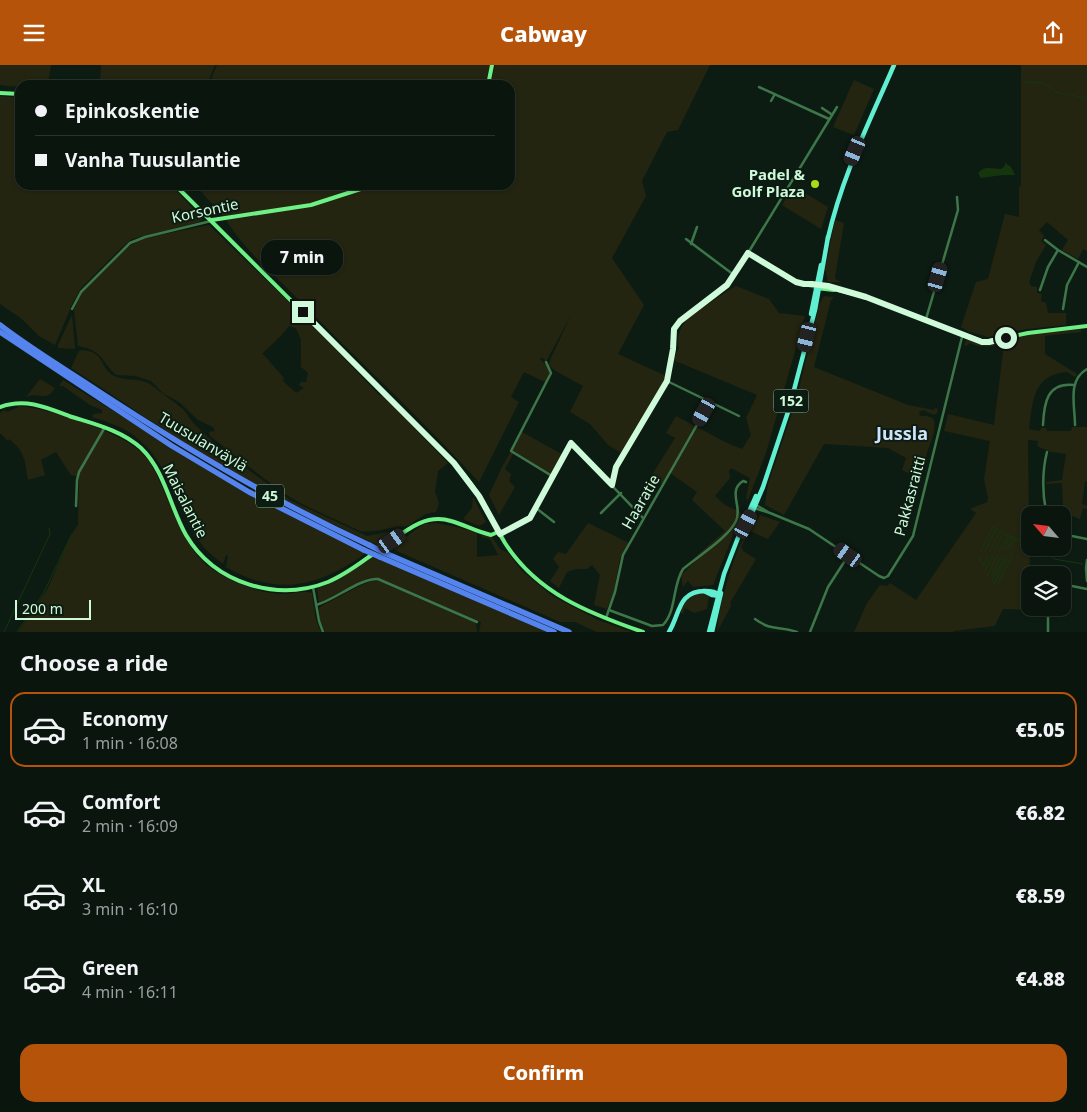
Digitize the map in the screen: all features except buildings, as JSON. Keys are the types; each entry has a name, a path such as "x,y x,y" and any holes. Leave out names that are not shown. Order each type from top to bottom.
{"highway":[{"name":"Tuusulanväylä","path":"0,325 174,443 286,505 369,545 382,555 554,632"},
{"name":"Tuusulanväylä","path":"0,332 249,492 364,551 382,555 569,632"}],"main road":[{"path":"489,80 492,65"},
{"name":"152","path":"711,632 730,558 754,506 789,409 839,195 851,161 894,65"},
{"path":"0,93 15,94"},
{"path":"180,190 444,451 466,475 514,556 544,586 564,600 605,619 643,632"},
{"name":"Korsontie","path":"212,220 311,205 359,190"},
{"path":"818,286 866,297 987,342 1028,333 1087,327"},
{"name":"Maisalantie","path":"0,407 13,404 32,404 105,427 128,438 150,458 186,535 201,554 234,579 266,589 282,590 313,587 342,575 424,520 435,518 449,520 482,533 491,535 499,533"},
{"path":"671,632 684,599 694,592 703,591 719,595"}],"street":[{"path":"759,87 830,119"},
{"path":"772,101 775,94"},
{"path":"612,485 616,467 667,381 673,349 674,329 680,321 727,285 836,107"},
{"path":"822,108 831,115"},
{"path":"926,319 958,210 957,197"},
{"name":"Korsontie","path":"72,309 81,292 130,243 145,237 212,220"},
{"path":"691,244 697,227"},
{"path":"686,239 734,275"},
{"path":"1045,239 1058,250 1087,267"},
{"path":"1040,290 1048,267 1058,250"},
{"path":"748,253 789,278 804,284 818,286"},
{"path":"1063,309 1067,285 1079,262"},
{"name":"Pakkasraitti","path":"848,555 881,578 884,578 890,573 914,536 963,333"},
{"path":"546,362 551,373 511,451 552,476"},
{"path":"1075,425 1074,385 1078,376 1087,369"},
{"path":"667,381 739,416"},
{"path":"1043,425 1049,395 1054,389 1062,385 1074,385"},
{"name":"Haaratie","path":"605,619 615,592 622,558 710,401"},
{"path":"76,506 76,480 79,471 105,427"},
{"path":"499,533 526,521 536,508 571,443 643,518"},
{"path":"1046,506 1044,488 1047,452"},
{"path":"608,610 652,626 663,625 670,613 678,579 683,569 734,526 738,514 735,493 739,484 743,481 746,482"},
{"path":"601,513 621,493"},
{"path":"754,506 809,529 848,555 830,584 810,632"},
{"path":"536,508 554,522"},
{"path":"1071,536 1087,539"},
{"path":"1087,560 1087,581"},
{"path":"316,605 326,603 368,580 378,579 477,622"},
{"path":"1071,586 1087,589"},
{"path":"313,587 323,632"},
{"path":"1048,616 1048,632"},
{"path":"754,619 770,630 787,629 797,632"}],"shaded area":[{"path":"0,65 51,65 49,80 15,80 15,86 0,85"},
{"path":"101,65 215,65 209,80 100,80"},
{"path":"217,65 490,65 486,80 211,80"},
{"path":"495,65 710,65 678,130 667,132 642,181 646,196 612,258 644,305 618,354 664,375 666,378 623,454 608,445 590,424 570,412 583,386 554,370 549,365 571,315 546,361 542,357 540,359 549,368 549,374 545,382 524,372 511,397 519,402 479,482 413,413 261,262 242,242 226,220 335,199 362,190 515,190 515,80 491,80"},
{"path":"1021,65 1087,65 1087,251 1083,249 1078,259 1062,250 1068,240 1047,222 1039,230 1044,236 1041,241 1046,245 1036,262 1029,282 1031,286 1037,287 1037,293 1042,294 1041,301 1046,303 1048,313 1066,313 1066,325 1026,329 988,337 961,327 976,282 988,279 1005,214 1019,217 1019,187 1021,186"},
{"path":"854,80 874,89 854,135 833,127"},
{"path":"0,96 15,98 15,190 176,190 203,219 199,222 132,239 122,247 81,288 55,345 39,336 22,319 0,304"},
{"path":"1005,163 1011,167 1015,175 981,178 978,173 986,168 1001,169 1005,166"},
{"path":"793,186 828,207 821,229 782,205"},
{"path":"200,190 354,190 311,204 223,216"},
{"path":"835,220 844,223 835,277 836,280 842,282 828,282 825,269"},
{"path":"209,225 292,305 298,314 318,331 448,463 438,471 435,492 439,503 436,512 423,515 407,526 360,531 283,493 210,436 209,432 215,431 213,427 198,420 179,402 164,394 151,381 136,376 116,375 97,353 78,346 74,310 81,294 125,249 141,239","holes":["289,326 296,328 301,340 301,367 308,373 306,382 301,382 299,385 304,388 296,393 283,381 284,378 262,354"]},
{"path":"736,286 769,299 779,313 805,316 766,453 748,500 746,498 750,478 731,468 729,471 730,478 715,496 725,505 742,513 713,585 693,587 688,581 683,587 681,575 696,561 694,558 725,531 692,500 697,492 670,473 663,485 652,475 675,438 666,433 676,416 742,449 751,435 746,418 757,395 673,360 679,348 679,334 686,321"},
{"path":"824,296 834,297 831,300 814,367 908,405 934,410 935,408 938,409 934,415 923,410 919,412 920,416 933,418 933,437 925,459 921,479 902,470 906,458 888,448 824,444 784,515 765,505 768,484 796,401 819,305"},
{"path":"72,315 75,349 58,348 58,345"},
{"path":"1081,329 1081,332 1045,336 1045,354 1077,374 1075,377 1067,372 1055,374 1041,384 1036,391 1029,429 1040,431 1041,428 1046,428 1047,431 1071,431 1072,427 1087,427 1087,482 1085,481 1082,504 1087,506 1087,509 1083,508 1080,519 1072,516 1071,506 1063,506 1062,483 1046,484 1047,482 1062,480 1066,454 1051,452 1037,446 1038,441 1028,440 1029,506 1021,506 1021,556 1030,556 1030,566 1021,566 1021,610 1003,609 995,626 953,632 854,632 867,603 880,585 887,586 890,583 916,600 976,513 970,509 987,502 988,498 984,479 990,441 944,431 948,414 994,425 1004,344 983,346 970,343 966,346 964,345 967,339 978,344 987,344 1028,334"},
{"path":"79,351 89,351 98,356 107,370 115,376 150,384 183,409 194,424 225,453 290,500 367,536 399,530 377,545 332,524 222,466 71,368"},
{"path":"40,379 55,388 49,395 26,397"},
{"path":"63,380 243,491 366,553 331,574 298,584 280,585 263,582 226,567 228,556 226,555 223,564 198,540 156,458 137,438 127,431 92,417 93,414 102,413 102,410 90,405 63,386 59,386"},
{"path":"20,406 46,411 95,427 136,448 151,465 186,539 205,564 226,577 257,590 282,594 312,593 316,620 321,632 18,632 47,590 78,525 79,477 71,475 56,452 41,460 45,475 28,480 21,452 14,443 9,439 8,441 0,433 0,413 4,410 8,412"},
{"path":"522,432 565,456 553,477 513,454 505,469 511,474 509,481 515,487 499,515 489,495"},
{"path":"473,497 486,522 479,526 463,519 472,508"},
{"path":"760,515 780,522 768,539 750,531 741,547 743,551 756,559 730,603 731,606 717,632 732,565 742,540"},
{"path":"436,523 477,533 477,557 498,555 490,539 482,537 482,535 492,537 501,550 507,552 521,570 551,595 598,620 632,632 597,632 575,622 560,622 390,548 424,524"},
{"path":"588,523 629,543 620,559 614,591 607,609 594,605 600,575 592,565 587,569 567,572 559,588 550,581 559,567 553,559 558,552 566,554"},
{"path":"372,556 548,632 479,632 481,622 380,579 370,578 319,603 317,588 343,577"},
{"path":"377,580 476,623 477,632 325,632 320,620 319,608 360,586"},
{"path":"702,593 709,596 707,609 694,613 685,608 683,614 680,612 688,598"}],"waterway":[{"path":"1024,82 1043,83 1059,93 1087,98"},
{"path":"981,551 993,527 1021,541"},
{"path":"4,632 50,534 49,528"},
{"path":"985,551 996,529"},
{"path":"990,551 1000,532"},
{"path":"17,632 43,594 72,534"},
{"path":"994,551 1003,534"},
{"path":"999,551 1008,535"},
{"path":"1003,551 1010,536"},
{"path":"1010,549 1015,540 1013,538"},
{"path":"1007,550 1013,538"},
{"path":"994,584 1009,554"},
{"path":"984,572 993,555"},
{"path":"987,576 998,555"},
{"path":"990,578 1002,555"},
{"path":"992,581 1006,555"},
{"path":"997,586 1013,555"},
{"path":"979,556 983,566 988,557"},
{"path":"1051,556 1054,559 1083,564"}],"place":[{"name":"Padel & Golf Plaza","path":"815,184"}],"district":[{"name":"Jussla","path":"902,434"}],"route":[{"path":"303,312 466,475 500,534 530,518 571,443 612,485 616,467 622,455 666,384 673,349 674,329 680,321 731,281 748,253 796,282 828,286 866,297 930,320 982,342 1006,338"}]}
